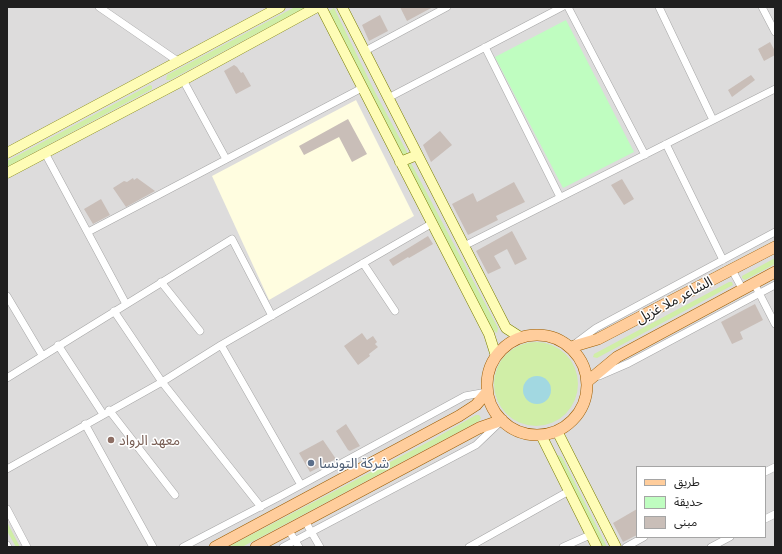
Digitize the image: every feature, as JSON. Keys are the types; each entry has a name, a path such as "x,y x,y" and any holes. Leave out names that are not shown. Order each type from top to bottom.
{"main road":[{"path":"7,154 280,7"},
{"path":"7,174 317,7"},
{"path":"321,7 431,224 489,334 496,356"},
{"path":"342,7 506,328 520,337"},
{"path":"155,74 164,90"},
{"path":"400,162 417,155"},
{"name":"الشاعر ملا غزيل","path":"571,347 598,339 775,247"},
{"path":"588,381 617,357 742,290 757,288 774,281"},
{"path":"533,334 546,335 560,339 571,347 580,357 585,368 588,381 585,399 577,416 568,425 557,431 541,435 526,434 513,429 502,420 490,403 487,392 487,380 490,367 496,356 506,345 520,337 533,334"},
{"path":"215,547 459,416 476,405 487,392"},
{"path":"256,547 479,428 502,420"},
{"path":"557,431 616,547"},
{"path":"541,435 597,547"}],"street":[{"path":"99,7 179,62"},
{"path":"365,52 447,7"},
{"path":"388,98 562,7"},
{"path":"568,7 645,154"},
{"path":"659,7 713,120"},
{"path":"762,7 775,32"},
{"path":"485,47 560,197"},
{"path":"183,80 226,159"},
{"path":"88,232 362,88"},
{"path":"464,246 775,89"},
{"path":"666,144 723,260"},
{"path":"45,153 126,304"},
{"path":"7,469 106,412 162,382 431,224"},
{"path":"571,347 596,328 775,232"},
{"path":"7,378 58,345 232,239 272,316"},
{"path":"363,263 395,311"},
{"path":"732,270 742,290"},
{"path":"161,282 200,331"},
{"path":"588,381 629,363 757,288 775,324"},
{"path":"7,296 42,355"},
{"path":"114,311 162,382 261,507"},
{"path":"58,345 106,412 175,495"},
{"path":"222,346 302,485"},
{"path":"183,547 261,507 465,396 487,392"},
{"path":"283,547 297,544 311,532 476,445 502,420"},
{"path":"85,424 153,547"},
{"path":"766,472 775,467"},
{"path":"469,547 569,491"},
{"path":"7,509 27,547"},
{"path":"766,518 775,514"},
{"path":"305,521 320,547"},
{"path":"288,530 297,544"},
{"path":"563,547 590,535"},
{"path":"626,547 642,538"},
{"path":"711,547 728,538"}],"shaded area":[{"path":"775,7 775,547 7,547 7,8"},
{"path":"356,100 414,216 269,300 212,176"}],"green space":[{"path":"295,7 306,7 170,80 166,80 167,75"},
{"path":"334,8 375,92 408,154 404,157 329,11"},
{"path":"566,20 634,152 563,188 495,57"},
{"path":"150,85 152,86 152,89 7,167 7,161"},
{"path":"411,163 498,328 497,333 491,329 439,225 406,165"},
{"path":"775,258 775,264 745,280 742,278 742,276"},
{"path":"729,282 732,282 733,285 597,358 593,357 594,354"},
{"path":"536,342 552,345 566,354 575,368 578,384 575,400 566,414 552,423 536,426 520,423 506,414 497,400 494,384 497,368 506,354 520,345"},
{"path":"476,415 479,415 481,418 479,421 242,547 228,547 432,440"},
{"path":"558,455 562,457 607,547 603,547 558,459"},
{"path":"7,522 20,547 16,547 7,531"}],"water":[{"path":"537,376 547,380 551,390 547,400 537,404 527,400 523,390 527,380"}],"building":[{"path":"400,7 433,7 407,21"},
{"path":"380,15 388,31 369,41 362,25"},
{"path":"770,42 775,51 775,55 764,61 758,49"},
{"path":"234,65 241,73 243,72 251,86 236,94 224,71"},
{"path":"751,75 755,80 732,97 728,90"},
{"path":"348,119 367,154 352,162 339,137 304,155 299,146"},
{"path":"440,131 452,145 431,162 423,145"},
{"path":"133,178 134,180 137,178 155,191 126,207 113,188 124,181 127,182"},
{"path":"622,179 634,199 624,205 611,185"},
{"path":"514,182 525,202 496,216 498,220 468,235 452,204 473,193 477,202"},
{"path":"101,199 110,215 93,224 84,209"},
{"path":"512,231 527,259 515,265 507,249 494,256 501,268 488,274 476,251"},
{"path":"428,236 433,244 393,266 389,260"},
{"path":"755,304 763,320 740,332 743,339 732,344 721,322"},
{"path":"362,333 367,340 373,336 377,342 375,344 378,347 369,354 370,356 358,365 344,346"},
{"path":"346,424 360,446 350,451 336,431"},
{"path":"323,440 336,459 310,472 299,453"},
{"path":"636,510 636,536 623,542 613,523"}],"place":[{"name":"معهد الرواد","path":"111,440"},
{"name":"شركة التونسا","path":"311,463"}]}
